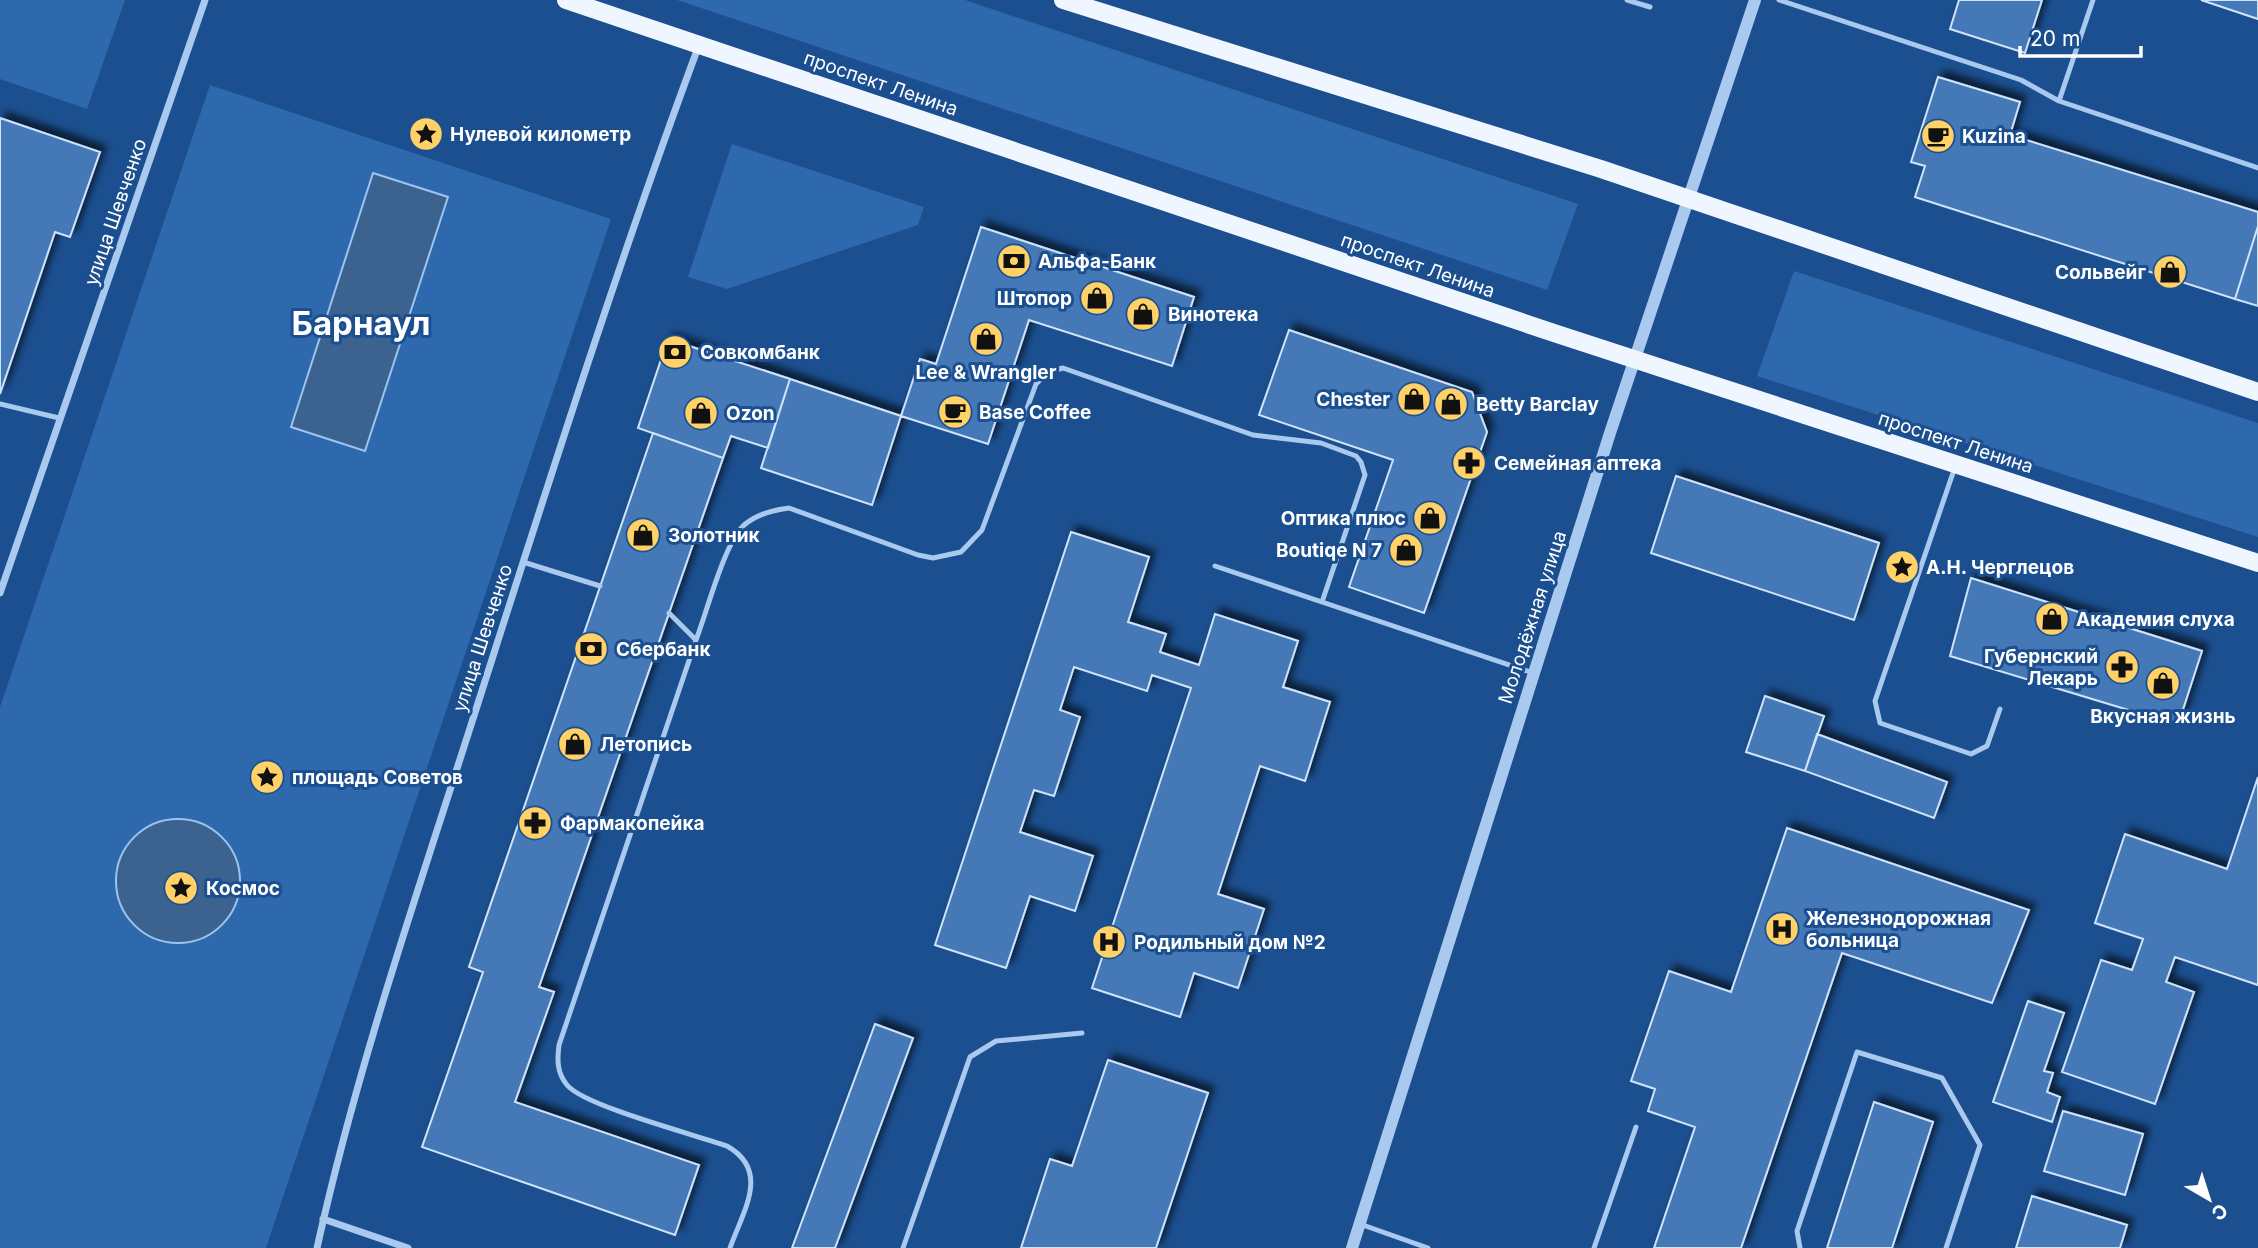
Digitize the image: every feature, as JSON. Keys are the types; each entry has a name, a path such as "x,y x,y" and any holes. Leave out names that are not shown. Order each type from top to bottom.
{"main road":[{"name":"проспект Ленина","path":"566,0 1636,359 2258,564"},
{"path":"1063,0 1601,169 2258,392"}],"street":[{"name":"улица Шевченко","path":"0,593 205,0"},
{"name":"Молодёжная улица","path":"1352,1248 1534,673 1755,0"},
{"name":"улица Шевченко","path":"317,1248 341,1150 424,873 523,562 699,45"},
{"path":"323,1219 408,1248"}],"lane":[{"path":"1627,0 1650,7"},
{"path":"1779,0 2021,80 2059,101 2258,168"},
{"path":"2059,101 2093,0"},
{"path":"730,1248 752,1183 746,1160 727,1146 579,1096 561,1077 557,1061 559,1045 696,640 733,539 744,525 774,510 789,508 933,558 947,557 967,547 982,530 1036,384 1049,372 1063,368 1253,435 1314,441 1356,456 1365,475 1322,602"},
{"path":"0,404 59,418"},
{"path":"1956,464 1875,701 1880,723 1970,754 1987,746 2000,709"},
{"path":"523,562 600,586"},
{"path":"1215,566 1534,673"},
{"path":"669,613 696,640"},
{"path":"903,1248 970,1057 996,1041 1082,1033"},
{"path":"1800,1248 1797,1231 1857,1052 1942,1078 1980,1145 1946,1248"},
{"path":"1594,1248 1636,1127"},
{"path":"1360,1224 1428,1248"}],"shaded area":[{"path":"0,0 125,0 87,109 0,79"},
{"path":"677,0 965,0 1578,204 1547,290"},
{"path":"210,85 611,219 266,1248 0,1248 0,707"},
{"path":"732,144 924,207 918,225 727,289 688,277"},
{"path":"373,173 448,197 365,451 291,427"},
{"path":"1794,271 2258,423 2258,537 1757,376"},
{"path":"178,819 202,823 222,837 236,857 240,881 236,905 222,925 202,939 178,943 154,939 134,925 120,905 116,881 120,857 134,837 154,823"}],"building":[{"path":"1959,0 2042,0 2025,53 1950,29"},
{"path":"2201,0 2258,0 2258,19"},
{"path":"1938,77 2020,102 2010,135 2258,212 2258,226 2235,299 1915,197 1925,166 1911,162"},
{"path":"0,118 100,152 70,237 55,232 0,394"},
{"path":"2258,226 2258,306 2235,299"},
{"path":"981,227 1194,297 1172,366 1029,320 988,444 901,416 920,359 936,364"},
{"path":"1289,330 1472,392 1487,432 1424,613 1349,587 1393,460 1259,415"},
{"path":"668,339 790,379 768,448 731,436 723,458 638,428"},
{"path":"790,379 901,416 872,505 761,468"},
{"path":"653,433 723,458 539,987 554,992 515,1102 699,1165 675,1235 422,1147 483,972 469,967"},
{"path":"1676,476 1879,543 1854,620 1651,553"},
{"path":"1071,532 1149,557 1128,622 1166,634 1160,652 1199,665 1215,614 1298,641 1283,687 1330,702 1305,781 1260,766 1218,894 1264,909 1238,988 1194,973 1180,1017 1092,988 1191,688 1152,675 1147,691 1074,667 1060,710 1080,717 1054,796 1034,790 1020,832 1093,856 1075,911 1030,896 1006,968 935,945"},
{"path":"1971,578 2202,651 2178,725 1950,656"},
{"path":"1765,696 1824,716 1805,771 1746,752"},
{"path":"1817,734 1947,782 1934,818 1805,771"},
{"path":"2258,777 2258,985 2175,957 2166,982 2194,992 2155,1104 2062,1072 2101,960 2132,970 2143,939 2095,923 2125,834 2227,869"},
{"path":"1787,828 2029,910 1992,1003 1842,953 1741,1248 1654,1248 1695,1127 1648,1111 1655,1089 1631,1081 1669,971 1731,992"},
{"path":"2028,1001 2064,1013 2044,1071 2053,1073 2047,1092 2060,1097 2052,1122 1993,1102"},
{"path":"875,1024 913,1038 835,1248 792,1248"},
{"path":"1108,1060 1208,1093 1156,1248 1021,1248 1050,1159 1072,1166"},
{"path":"1874,1102 1933,1122 1892,1248 1827,1248"},
{"path":"2063,1111 2143,1134 2125,1195 2044,1171"},
{"path":"2032,1196 2127,1225 2120,1248 2016,1248"}],"place":[{"name":"Нулевой километр","path":"426,134"},
{"name":"Kuzina","path":"1938,136"},
{"name":"Альфа-Банк","path":"1014,261"},
{"name":"Сольвейг","path":"2170,272"},
{"name":"Штопор","path":"1097,298"},
{"name":"Винотека","path":"1143,314"},
{"name":"Lee & Wrangler","path":"986,339"},
{"name":"Совкомбанк","path":"675,352"},
{"name":"Chester","path":"1414,399"},
{"name":"Betty Barclay","path":"1451,404"},
{"name":"Base Coffee","path":"955,412"},
{"name":"Ozon","path":"701,413"},
{"name":"Семейная аптека","path":"1469,463"},
{"name":"Оптика плюс","path":"1430,518"},
{"name":"Золотник","path":"643,535"},
{"name":"Boutiqe N 7","path":"1406,550"},
{"name":"А.Н. Черглецов","path":"1902,567"},
{"name":"Академия слуха","path":"2052,619"},
{"name":"Сбербанк","path":"591,649"},
{"name":"Губернский Лекарь","path":"2122,667"},
{"name":"Вкусная жизнь","path":"2163,683"},
{"name":"Летопись","path":"575,744"},
{"name":"площадь Советов","path":"267,777"},
{"name":"Фармакопейка","path":"535,823"},
{"name":"Космос","path":"181,888"},
{"name":"Железнодорожная больница","path":"1782,929"},
{"name":"Родильный дом №2","path":"1109,942"}],"district":[{"name":"Барнаул","path":"361,323"}]}
